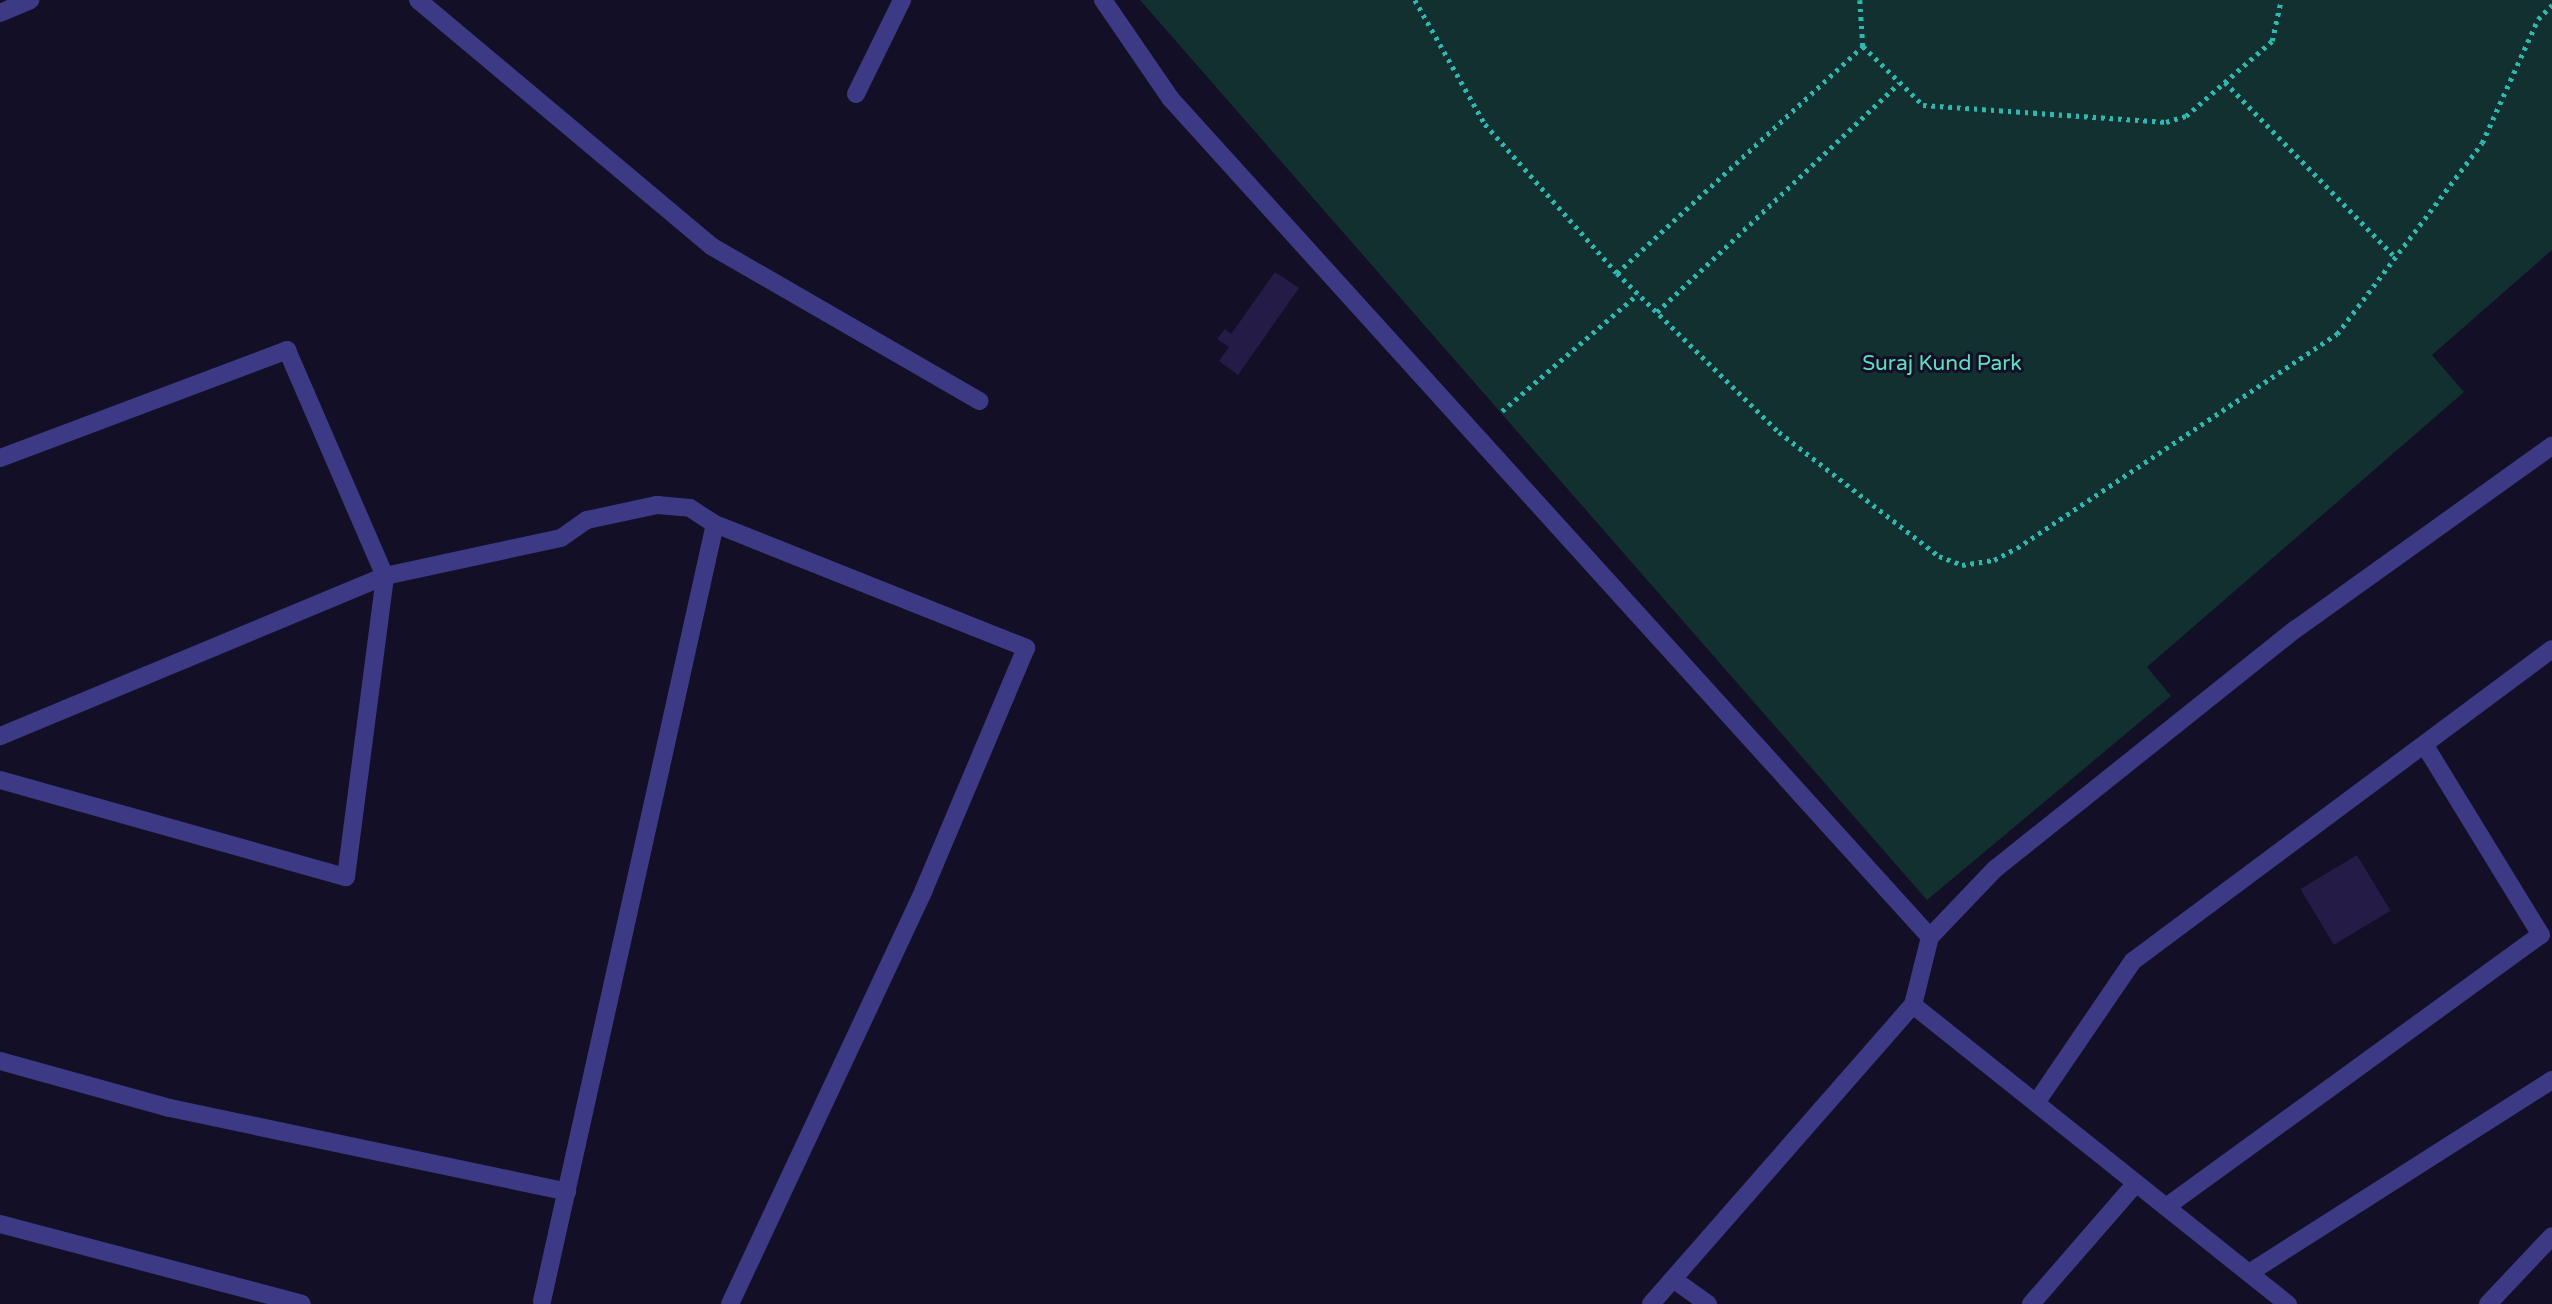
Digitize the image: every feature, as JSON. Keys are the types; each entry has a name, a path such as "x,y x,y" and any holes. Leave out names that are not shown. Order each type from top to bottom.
{"street":[{"path":"0,13 30,0"},
{"path":"418,0 711,246 980,401"},
{"path":"856,94 902,0"},
{"path":"1103,0 1170,98 1930,937"},
{"path":"0,458 287,350 385,576 346,877 0,780"},
{"path":"1651,1304 1913,1005 1930,937 1995,869 2296,629 2552,446"},
{"path":"0,737 385,576 561,538 587,520 657,505 690,508 715,524 1026,648 924,890 730,1304"},
{"path":"542,1301 715,524"},
{"path":"2036,1103 2133,961 2552,649"},
{"path":"2166,1207 2541,935 2425,746"},
{"path":"1913,1005 2284,1303"},
{"path":"0,1061 170,1108 567,1192"},
{"path":"2249,1273 2552,1080"},
{"path":"2031,1304 2136,1183"},
{"path":"0,1224 302,1304"},
{"path":"2488,1304 2552,1236"},
{"path":"1674,1279 1707,1304"}],"path":[{"path":"1415,0 1485,124 1617,273 1779,432 1939,556 1962,565 1978,565 2017,548 2337,334 2393,255 2482,143 2538,19 2552,5"},
{"path":"1860,0 1863,46 1916,100 1930,106 2166,122 2186,116 2272,41 2281,0"},
{"path":"1617,273 1863,46"},
{"path":"2225,82 2393,255"},
{"path":"1657,312 1899,83"},
{"path":"1502,411 1639,294"}],"green space":[{"name":"Suraj Kund Park","path":"1140,0 2552,0 2552,250 2432,355 2464,392 2147,667 2171,696 1927,900"}],"building":[{"path":"1275,272 1299,288 1238,375 1219,361 1229,347 1217,339 1225,329 1231,334"},
{"path":"2357,855 2390,911 2334,945 2300,889"}]}
